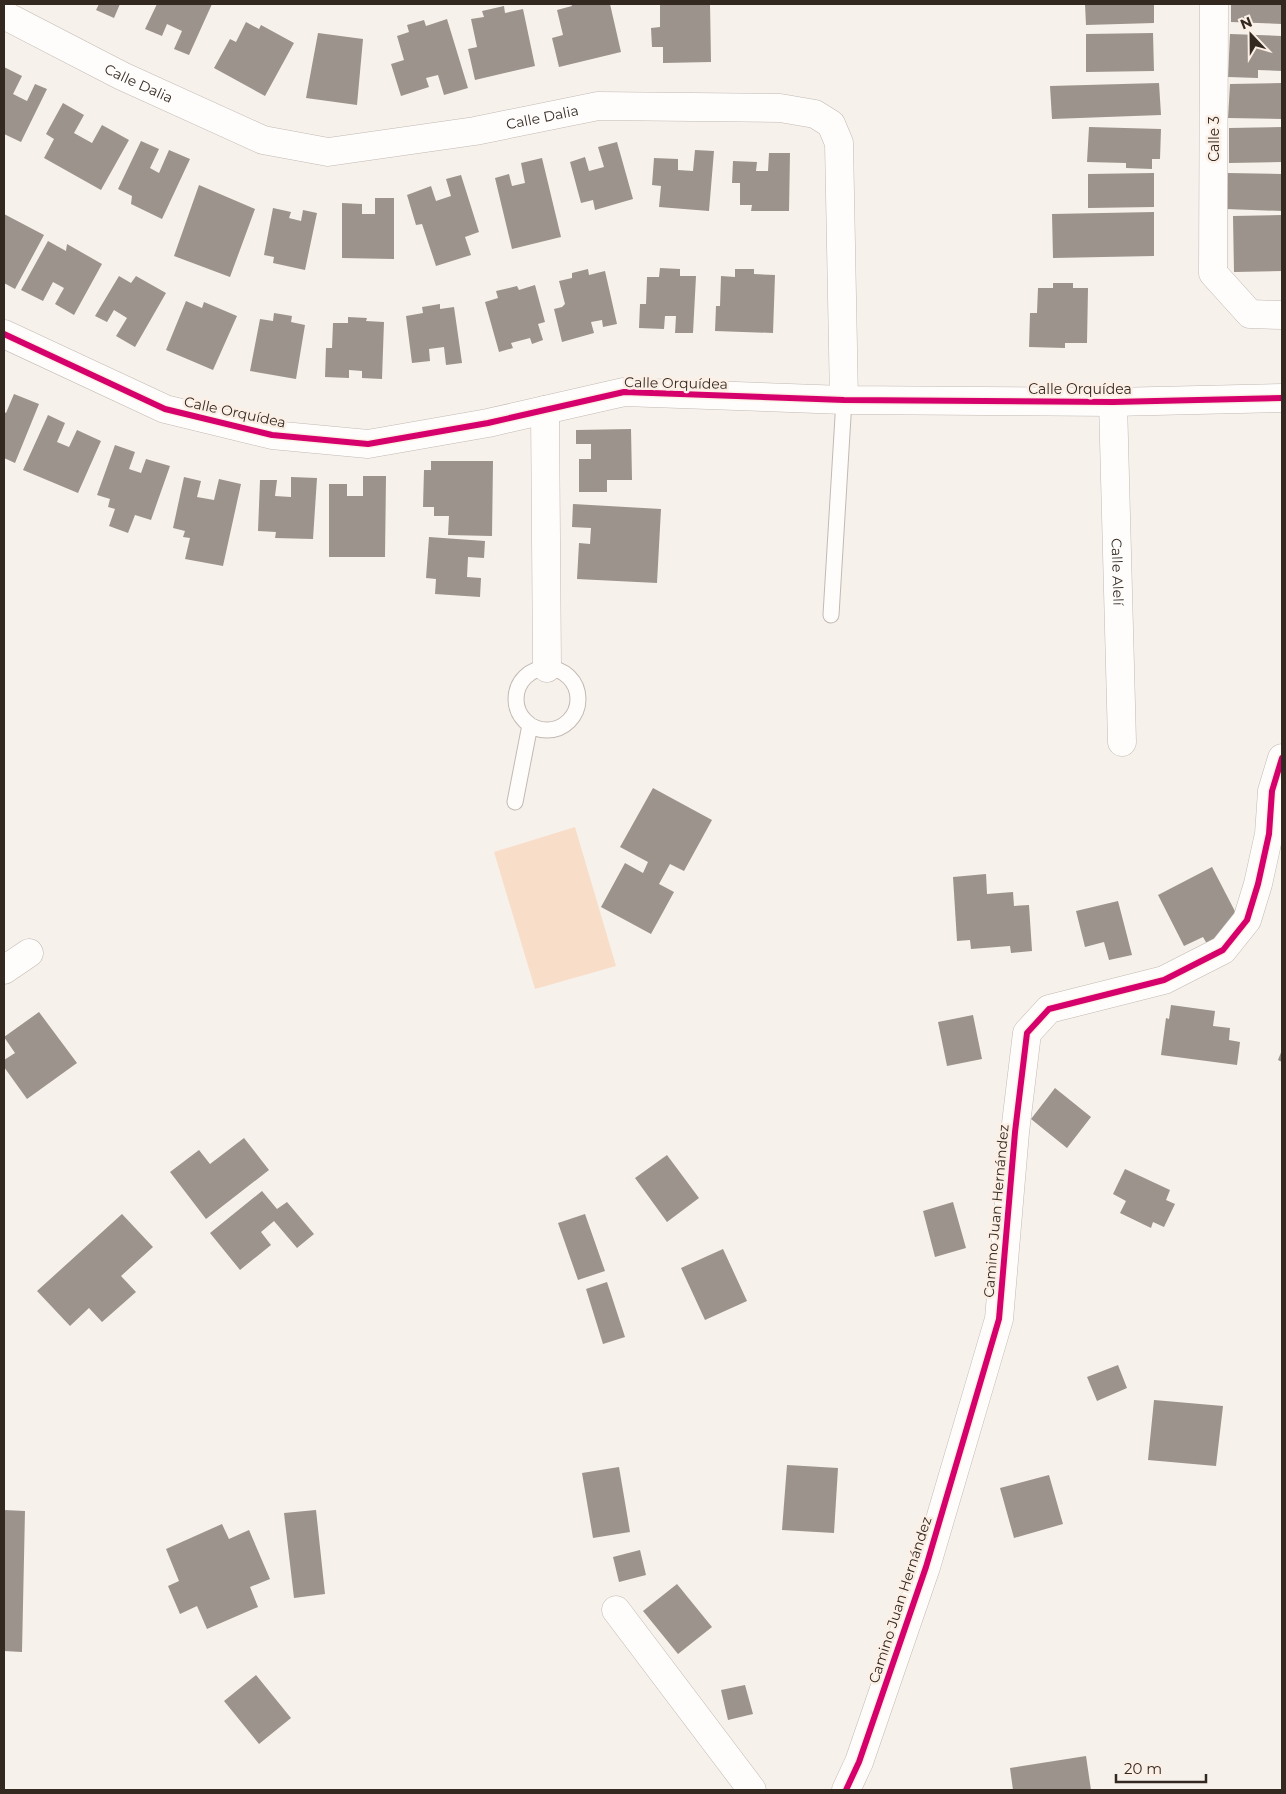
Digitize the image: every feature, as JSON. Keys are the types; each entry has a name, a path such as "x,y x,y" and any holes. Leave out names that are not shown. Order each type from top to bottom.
{"street":[{"name":"Calle 3","path":"1214,4 1213,273 1250,314 1282,315"},
{"name":"Calle Dalia","path":"4,15 122,76 263,140 328,152 475,131 598,106 780,108 815,114 831,124 839,143 844,400"},
{"name":"Calle Orquídea","path":"4,334 165,410 272,435 368,444 545,410 624,392 844,400 1113,402 1282,398"},
{"name":"Calle Alelí","path":"1113,402 1122,742"},
{"path":"545,410 547,668"},
{"name":"Camino Juan Hernández","path":"846,1790 859,1762 926,1567 999,1319 1014,1132 1027,1033 1049,1009 1164,980 1223,950 1247,920 1258,884 1269,834 1272,791 1282,758"},
{"path":"4,970 30,953"},
{"path":"616,1610 752,1790"}],"lane":[{"path":"831,615 844,400"},
{"path":"540,668 564,673 572,681 577,692 577,704 572,716 564,724 553,729 541,730 530,725 518,711 516,693 520,682 529,673 540,668"},
{"path":"515,802 530,725"}],"shaded area":[{"path":"575,827 616,966 535,989 494,852"}],"building":[{"path":"99,4 120,4 114,18 96,10"},
{"path":"157,4 212,4 189,55 174,49 182,31 167,24 162,36 145,29"},
{"path":"571,4 610,4 621,52 559,67 552,38 563,35 557,10 572,6"},
{"path":"710,4 711,62 663,63 663,47 652,47 651,28 660,27 660,5"},
{"path":"1085,4 1154,4 1154,23 1086,25"},
{"path":"1231,4 1282,4 1282,24 1231,22"},
{"path":"504,6 505,13 523,9 535,66 475,80 468,49 477,47 471,19 484,17 482,11"},
{"path":"447,19 468,88 444,95 438,75 426,78 429,87 401,96 391,64 404,60 397,36 409,32 407,25 424,20 426,26"},
{"path":"246,22 259,29 261,25 294,43 265,96 214,68 230,39 236,42"},
{"path":"318,33 363,39 357,105 306,98"},
{"path":"1153,33 1154,71 1086,72 1086,34"},
{"path":"1230,34 1282,36 1282,71 1258,70 1258,78 1228,77"},
{"path":"4,67 22,76 13,94 27,101 35,84 47,89 21,142 4,134"},
{"path":"1159,83 1161,115 1052,119 1050,86"},
{"path":"1282,83 1282,119 1228,118 1230,84"},
{"path":"63,103 84,115 74,133 92,143 102,125 129,140 101,190 44,158 54,139 46,134"},
{"path":"1089,127 1161,129 1160,159 1152,159 1152,169 1126,168 1126,163 1087,162"},
{"path":"1282,127 1282,162 1229,163 1229,128"},
{"path":"141,141 159,149 150,168 159,173 169,150 190,159 162,219 131,204 132,196 118,189"},
{"path":"617,142 633,199 595,210 593,200 581,203 570,162 585,157 589,171 604,167 598,147"},
{"path":"695,150 714,151 709,211 659,207 661,186 652,185 654,158 678,159 678,170 693,171"},
{"path":"769,153 790,153 789,211 751,211 752,205 740,205 740,183 732,183 733,161 757,162 756,171 768,171"},
{"path":"542,158 561,237 512,249 495,178 509,174 512,186 525,183 521,163"},
{"path":"1154,173 1154,207 1088,208 1088,174"},
{"path":"1227,173 1282,174 1282,211 1226,209"},
{"path":"461,175 479,232 465,237 471,255 436,266 422,224 416,225 407,195 431,186 436,201 451,196 446,179"},
{"path":"199,185 255,209 230,277 174,256"},
{"path":"375,198 394,198 394,259 342,258 342,203 362,204 362,214 375,214"},
{"path":"273,208 291,212 289,218 301,221 303,210 317,213 305,270 273,263 274,257 264,255"},
{"path":"1154,212 1154,256 1053,258 1052,214"},
{"path":"4,214 44,235 15,289 4,283"},
{"path":"1282,215 1282,271 1234,272 1233,216"},
{"path":"48,241 66,251 67,244 102,264 74,315 55,304 64,288 53,282 43,301 21,290"},
{"path":"660,268 680,269 680,276 696,276 693,333 675,333 676,316 665,316 664,329 639,328 640,304 646,304 647,277 659,277"},
{"path":"588,269 589,275 605,271 617,324 603,327 602,320 591,322 594,333 562,342 554,309 565,304 559,281 572,278 572,273"},
{"path":"735,269 754,269 754,274 775,275 773,333 715,331 716,306 720,306 721,276 735,277"},
{"path":"119,276 131,283 136,276 166,293 135,347 116,336 127,318 114,310 107,322 95,316"},
{"path":"1053,283 1073,283 1073,288 1088,288 1087,343 1065,343 1065,348 1029,347 1030,313 1037,313 1038,288 1053,288"},
{"path":"535,285 545,322 538,324 543,340 532,344 530,338 511,343 513,348 499,352 485,302 498,298 496,291 517,286 519,290"},
{"path":"186,301 202,308 204,302 237,316 213,370 166,350"},
{"path":"440,304 440,309 454,307 462,363 446,365 444,347 429,349 430,361 412,363 406,316 423,313 422,307"},
{"path":"274,313 292,316 291,322 305,325 296,379 250,371 260,319 273,321"},
{"path":"348,317 367,318 366,321 384,322 382,379 362,378 362,371 349,370 349,378 325,377 326,348 332,348 333,323 348,323"},
{"path":"14,394 39,404 15,463 4,458 4,412 6,413"},
{"path":"48,415 65,423 57,442 69,447 77,430 101,441 78,493 23,470"},
{"path":"631,429 632,480 607,480 607,492 579,492 579,459 591,459 591,444 576,444 576,430"},
{"path":"115,445 135,452 129,469 141,473 146,459 170,466 151,520 135,515 128,533 109,526 115,509 108,507 110,499 97,495"},
{"path":"431,461 493,461 492,536 448,535 449,516 434,516 434,507 423,507 424,470 431,470"},
{"path":"363,476 386,476 385,557 329,557 329,484 347,484 347,496 363,496"},
{"path":"184,477 201,481 197,497 214,500 219,479 241,484 223,566 185,559 190,538 183,537 185,531 173,528"},
{"path":"291,477 317,478 313,539 275,538 276,532 258,531 260,480 277,480 275,496 291,497"},
{"path":"573,504 661,509 657,583 577,579 579,543 590,544 591,528 572,527"},
{"path":"429,537 485,541 484,558 468,557 467,577 481,578 480,597 435,594 436,579 426,578"},
{"path":"653,788 712,820 684,871 670,864 659,884 674,892 651,934 601,907 625,863 643,873 648,862 620,847"},
{"path":"1212,867 1239,919 1223,928 1224,935 1207,944 1203,937 1184,946 1158,895"},
{"path":"986,874 987,894 1013,892 1014,906 1029,905 1032,951 1011,953 1010,946 971,949 970,940 957,941 953,877"},
{"path":"1118,901 1132,955 1109,960 1104,942 1085,947 1076,911"},
{"path":"1171,1005 1215,1011 1213,1026 1230,1028 1229,1040 1240,1042 1237,1065 1161,1055 1166,1018 1169,1019"},
{"path":"39,1012 77,1063 27,1099 4,1067 4,1060 15,1053 4,1037"},
{"path":"973,1015 982,1059 947,1066 938,1022"},
{"path":"1282,1050 1282,1062 1278,1060"},
{"path":"1055,1088 1091,1117 1067,1148 1031,1119"},
{"path":"244,1138 269,1170 206,1219 170,1172 199,1150 210,1164"},
{"path":"667,1155 699,1198 667,1222 635,1178"},
{"path":"1125,1169 1170,1190 1166,1200 1175,1204 1164,1227 1153,1222 1151,1228 1120,1213 1126,1201 1113,1194"},
{"path":"262,1191 277,1209 287,1202 314,1234 297,1248 274,1221 261,1232 271,1245 240,1270 210,1233"},
{"path":"953,1202 966,1248 935,1257 923,1211"},
{"path":"122,1214 153,1247 121,1276 136,1292 102,1322 89,1308 70,1326 37,1291"},
{"path":"585,1214 605,1271 578,1280 558,1223"},
{"path":"723,1249 747,1301 705,1320 681,1268"},
{"path":"607,1282 625,1337 603,1344 586,1289"},
{"path":"1118,1365 1127,1388 1097,1401 1087,1377"},
{"path":"1154,1400 1223,1406 1216,1466 1148,1460"},
{"path":"787,1465 838,1468 834,1533 782,1530"},
{"path":"619,1467 630,1532 593,1538 582,1473"},
{"path":"1049,1475 1063,1524 1014,1538 1000,1488"},
{"path":"4,1510 25,1511 22,1652 4,1651"},
{"path":"316,1510 325,1594 294,1598 284,1513"},
{"path":"222,1524 229,1539 249,1530 270,1579 250,1587 258,1607 207,1629 197,1606 180,1614 168,1586 179,1581 166,1549"},
{"path":"640,1550 646,1575 619,1582 613,1557"},
{"path":"677,1584 712,1627 678,1654 643,1611"},
{"path":"256,1675 291,1718 259,1744 224,1701"},
{"path":"745,1685 753,1714 728,1720 721,1690"},
{"path":"1086,1756 1091,1790 1013,1790 1010,1768"}],"cycle path":[{"path":"4,334 165,409 272,435 368,444 488,423 624,392 844,400 1113,402 1282,398"},
{"path":"846,1790 859,1762 926,1567 999,1319 1015,1132 1027,1033 1049,1009 1164,980 1223,950 1247,920 1258,884 1269,834 1272,791 1282,758"}]}
